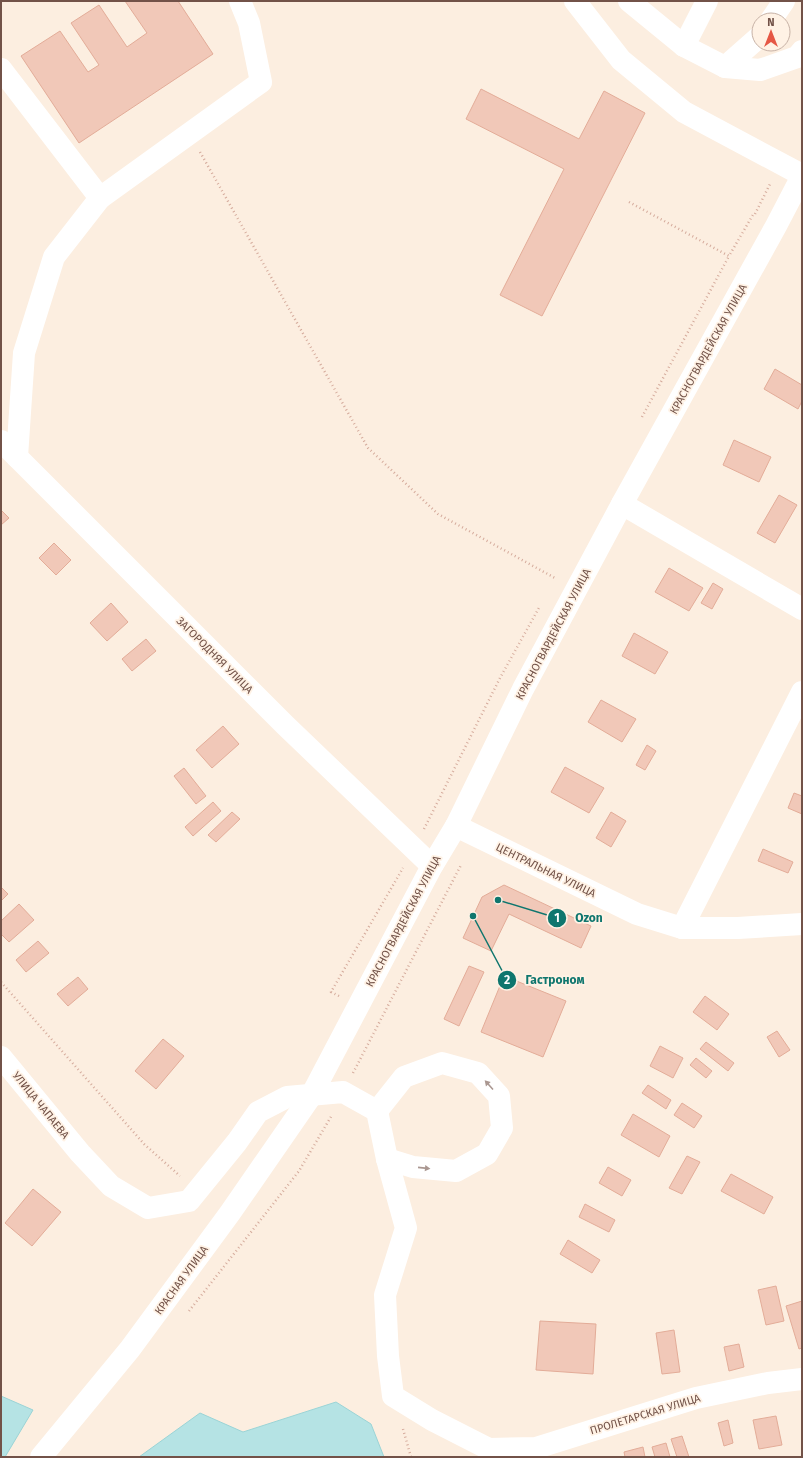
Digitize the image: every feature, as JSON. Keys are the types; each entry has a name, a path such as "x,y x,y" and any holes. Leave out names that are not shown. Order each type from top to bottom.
{"street":[{"path":"17,457 24,353 54,257 100,198 261,82 249,23 240,1"},
{"path":"575,1 621,60 684,112 802,175"},
{"path":"684,46 707,1"},
{"path":"776,12 784,1"},
{"path":"636,3 684,46 725,67 760,70 797,57 802,51"},
{"path":"725,67 751,44"},
{"path":"1,70 100,198"},
{"name":"КРАСНОГВАРДЕЙСКАЯ УЛИЦА","path":"311,1096 432,866 456,826 523,689 622,504 776,226 802,175"},
{"name":"ЗАГОРОДНЯЯ УЛИЦА","path":"1,441 285,725 432,866"},
{"path":"622,504 802,609"},
{"path":"682,928 802,692"},
{"name":"ЦЕНТРАЛЬНАЯ УЛИЦА","path":"456,826 637,914 682,928 738,928 802,924"},
{"name":"УЛИЦА ЧАПАЕВА","path":"1,1057 80,1153 111,1186 148,1208 189,1201 237,1142 258,1112 287,1097 343,1092"},
{"path":"343,1092 377,1111 387,1159 413,1167 456,1171 487,1154 502,1128 499,1096 478,1073 442,1063 404,1077 377,1111"},
{"name":"КРАСНАЯ УЛИЦА","path":"41,1457 130,1349 230,1213 311,1096"},
{"name":"ПРОЛЕТАРСКАЯ УЛИЦА","path":"387,1159 406,1228 385,1295 388,1356 393,1396 432,1420 489,1449 536,1448 696,1398 768,1382 802,1379"}],"path":[{"path":"190,134 368,448 438,514 555,578"},
{"path":"629,202 729,256 754,213"},
{"path":"1,982 144,1144 197,1191"},
{"path":"185,1315 299,1171 333,1113 343,1092"},
{"path":"230,1213 252,1231"}],"water":[{"path":"1,1396 33,1410 5,1457 1,1457"},
{"path":"336,1402 371,1424 384,1457 139,1457 200,1413 243,1432"}],"building":[{"path":"125,1 178,1 213,54 79,143 21,56 60,31 88,72 99,65 71,23 99,5 127,47 147,33"},
{"path":"481,89 579,139 604,91 645,113 542,316 500,295 564,169 466,119"},
{"path":"775,369 802,385 802,401 798,409 764,389"},
{"path":"734,440 771,457 759,482 723,465"},
{"path":"779,495 797,505 775,543 757,533"},
{"path":"1,510 9,518 1,525"},
{"path":"54,543 71,560 56,575 39,558"},
{"path":"669,568 703,588 689,611 655,592"},
{"path":"713,583 723,589 712,609 701,603"},
{"path":"111,603 128,622 107,641 90,623"},
{"path":"634,633 668,652 655,674 622,656"},
{"path":"146,639 156,651 132,671 122,659"},
{"path":"601,700 636,719 622,742 588,722"},
{"path":"223,726 239,744 212,768 196,750"},
{"path":"647,745 656,751 645,770 636,765"},
{"path":"565,767 604,788 589,813 551,792"},
{"path":"184,768 206,796 196,804 174,776"},
{"path":"794,793 802,796 802,814 788,808"},
{"path":"213,802 221,811 193,836 185,827"},
{"path":"232,812 240,819 216,842 208,835"},
{"path":"611,812 626,821 611,847 596,838"},
{"path":"763,849 793,862 788,873 758,861"},
{"path":"504,885 591,926 581,948 509,914 491,951 463,938 482,897"},
{"path":"1,887 8,894 1,901"},
{"path":"19,904 34,920 9,942 1,934 1,921"},
{"path":"38,941 49,953 26,972 16,960"},
{"path":"469,966 484,972 459,1026 444,1019"},
{"path":"504,976 566,1001 543,1057 481,1032"},
{"path":"78,977 88,989 68,1006 57,994"},
{"path":"705,996 729,1014 717,1030 693,1012"},
{"path":"777,1031 790,1050 779,1057 767,1037"},
{"path":"163,1039 184,1056 156,1089 135,1071"},
{"path":"706,1042 734,1063 728,1071 700,1049"},
{"path":"660,1046 683,1058 673,1078 650,1066"},
{"path":"696,1058 712,1071 706,1078 690,1065"},
{"path":"648,1085 671,1100 666,1109 642,1093"},
{"path":"682,1103 702,1116 694,1128 674,1115"},
{"path":"633,1114 670,1136 659,1157 621,1135"},
{"path":"687,1156 700,1162 682,1194 669,1188"},
{"path":"608,1167 631,1180 622,1196 599,1183"},
{"path":"731,1174 773,1197 764,1214 721,1191"},
{"path":"33,1189 61,1212 32,1246 5,1223"},
{"path":"585,1204 615,1220 609,1232 579,1217"},
{"path":"568,1240 600,1260 592,1273 560,1254"},
{"path":"776,1286 784,1321 766,1325 758,1290"},
{"path":"802,1301 802,1348 799,1349 786,1306"},
{"path":"540,1321 596,1324 593,1374 536,1370"},
{"path":"674,1330 680,1372 662,1374 656,1333"},
{"path":"739,1344 744,1367 729,1371 724,1347"},
{"path":"776,1416 782,1445 759,1449 753,1420"},
{"path":"728,1420 733,1443 724,1446 718,1423"},
{"path":"682,1436 689,1457 677,1457 671,1439"},
{"path":"666,1443 670,1457 655,1457 652,1447"},
{"path":"643,1447 645,1457 625,1457 624,1452"}],"place":[{"name":"Ozon","path":"498,900"},
{"name":"Гастроном","path":"473,916"}]}
